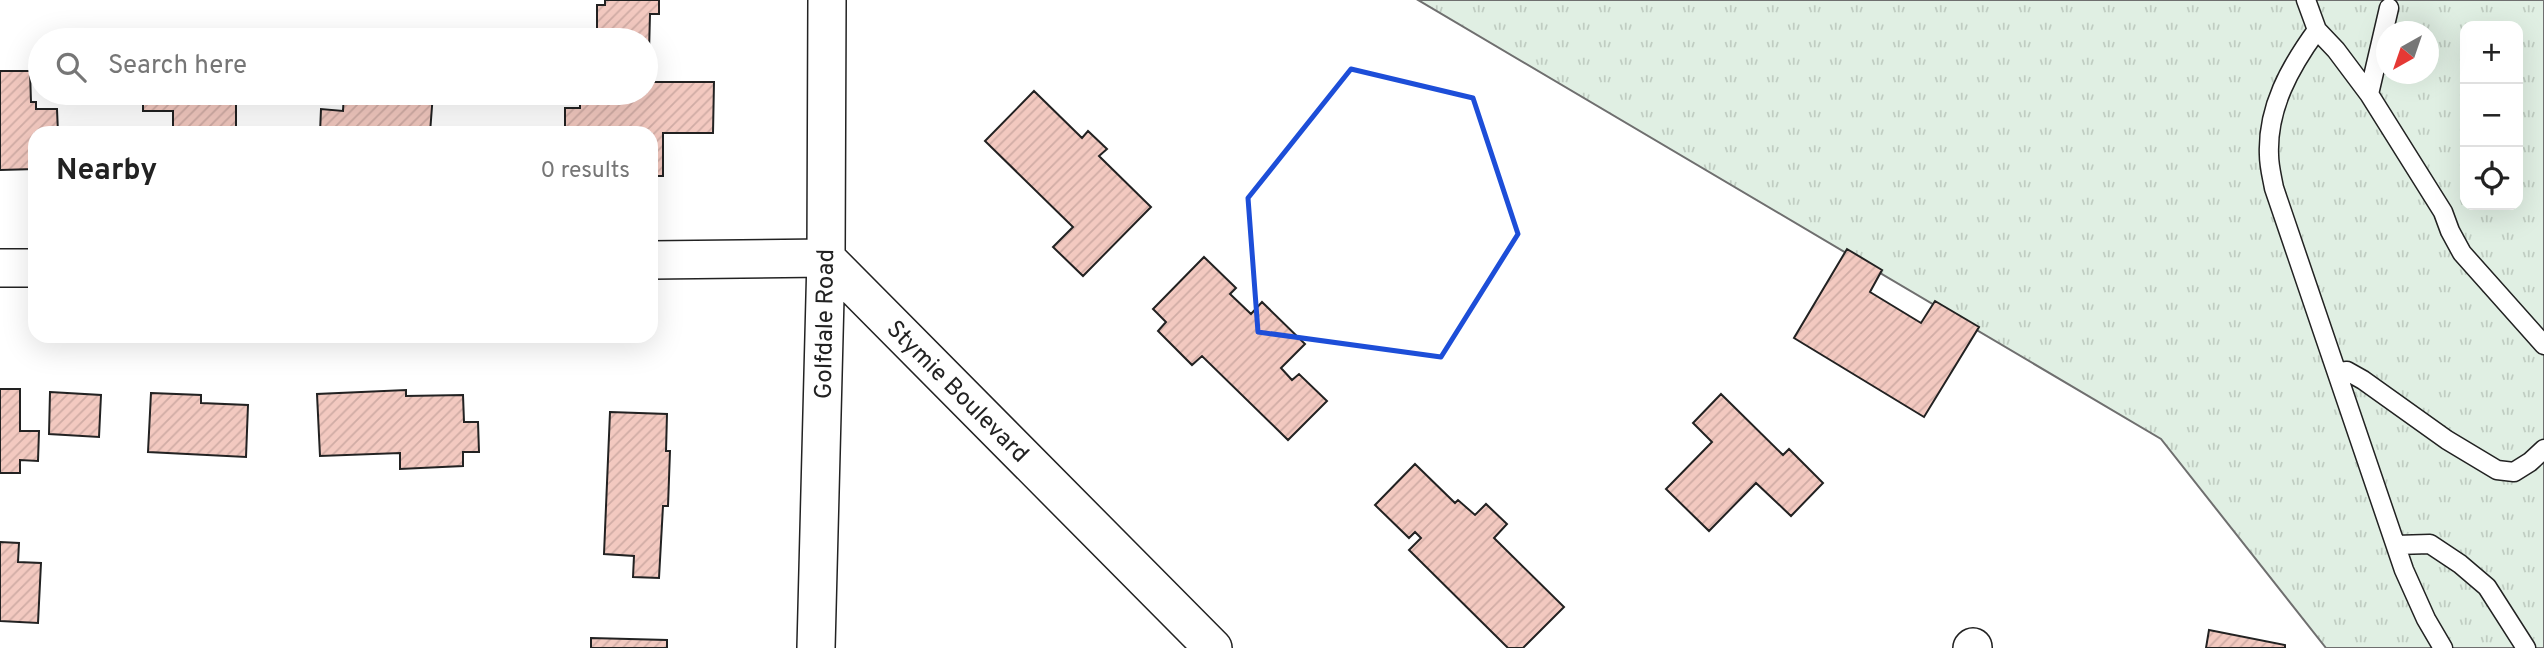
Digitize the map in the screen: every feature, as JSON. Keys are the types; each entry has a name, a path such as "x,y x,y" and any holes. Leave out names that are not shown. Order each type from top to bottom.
{"street":[{"name":"Golfdale Road","path":"816,648 826,258 827,0"},
{"path":"658,260 826,258"},
{"name":"Stymie Boulevard","path":"826,258 1213,648"},
{"path":"0,268 28,268"}],"lane":[{"path":"2306,0 2317,30 2336,50 2369,94 2444,212 2450,231 2462,253 2544,345"},
{"path":"2369,94 2389,8"},
{"path":"2317,30 2284,81 2271,121 2269,156 2274,188 2404,570 2426,619 2443,648"},
{"path":"2337,372 2347,371 2364,380 2447,440 2497,470 2514,472 2544,449"},
{"path":"2396,545 2430,544 2460,564 2487,587 2526,648"}],"highlighted area":[{"path":"1351,69 1473,98 1518,234 1441,357 1258,332 1248,198"}],"green space":[{"path":"1418,0 2544,0 2544,648 2326,648 2161,439"}],"building":[{"path":"605,0 659,0 659,14 650,14 650,28 597,28 597,5 605,5"},
{"path":"0,71 28,71 28,105 36,105 36,109 57,109 58,126 28,126 28,169 0,170"},
{"path":"658,82 714,82 713,133 663,133 663,176 658,176 658,126 565,126 565,108 580,108 580,105 658,105"},
{"path":"1034,91 1082,138 1088,131 1107,149 1099,156 1151,207 1083,276 1053,247 1073,227 985,141"},
{"path":"143,105 236,105 236,126 173,126 173,111 143,111"},
{"path":"343,105 432,105 431,126 320,126 321,109 343,111"},
{"path":"1847,249 1882,270 1870,292 1921,323 1935,301 1979,327 1924,417 1794,338"},
{"path":"1204,257 1236,288 1230,294 1251,314 1262,302 1305,344 1281,368 1292,380 1299,374 1327,401 1288,440 1202,356 1192,365 1158,331 1166,322 1153,309"},
{"path":"0,389 20,389 20,431 39,431 38,461 20,460 20,473 0,473"},
{"path":"406,390 406,396 463,395 464,422 478,422 479,452 463,452 463,466 400,469 400,453 320,456 317,394"},
{"path":"50,392 101,395 99,437 49,434"},
{"path":"151,393 201,395 201,403 248,405 246,457 148,452"},
{"path":"1721,394 1783,455 1789,449 1823,483 1791,516 1756,483 1709,531 1666,489 1712,442 1693,423"},
{"path":"610,412 667,414 666,451 670,451 668,506 663,506 659,578 633,577 634,556 604,554"},
{"path":"1415,464 1455,503 1458,500 1475,515 1486,504 1507,524 1494,538 1564,607 1523,648 1508,648 1409,550 1421,538 1415,532 1409,538 1375,505"},
{"path":"0,542 19,543 18,562 41,563 38,623 0,621"},
{"path":"2209,630 2285,645 2285,648 2206,648"},
{"path":"591,638 667,640 667,648 591,648"}]}
